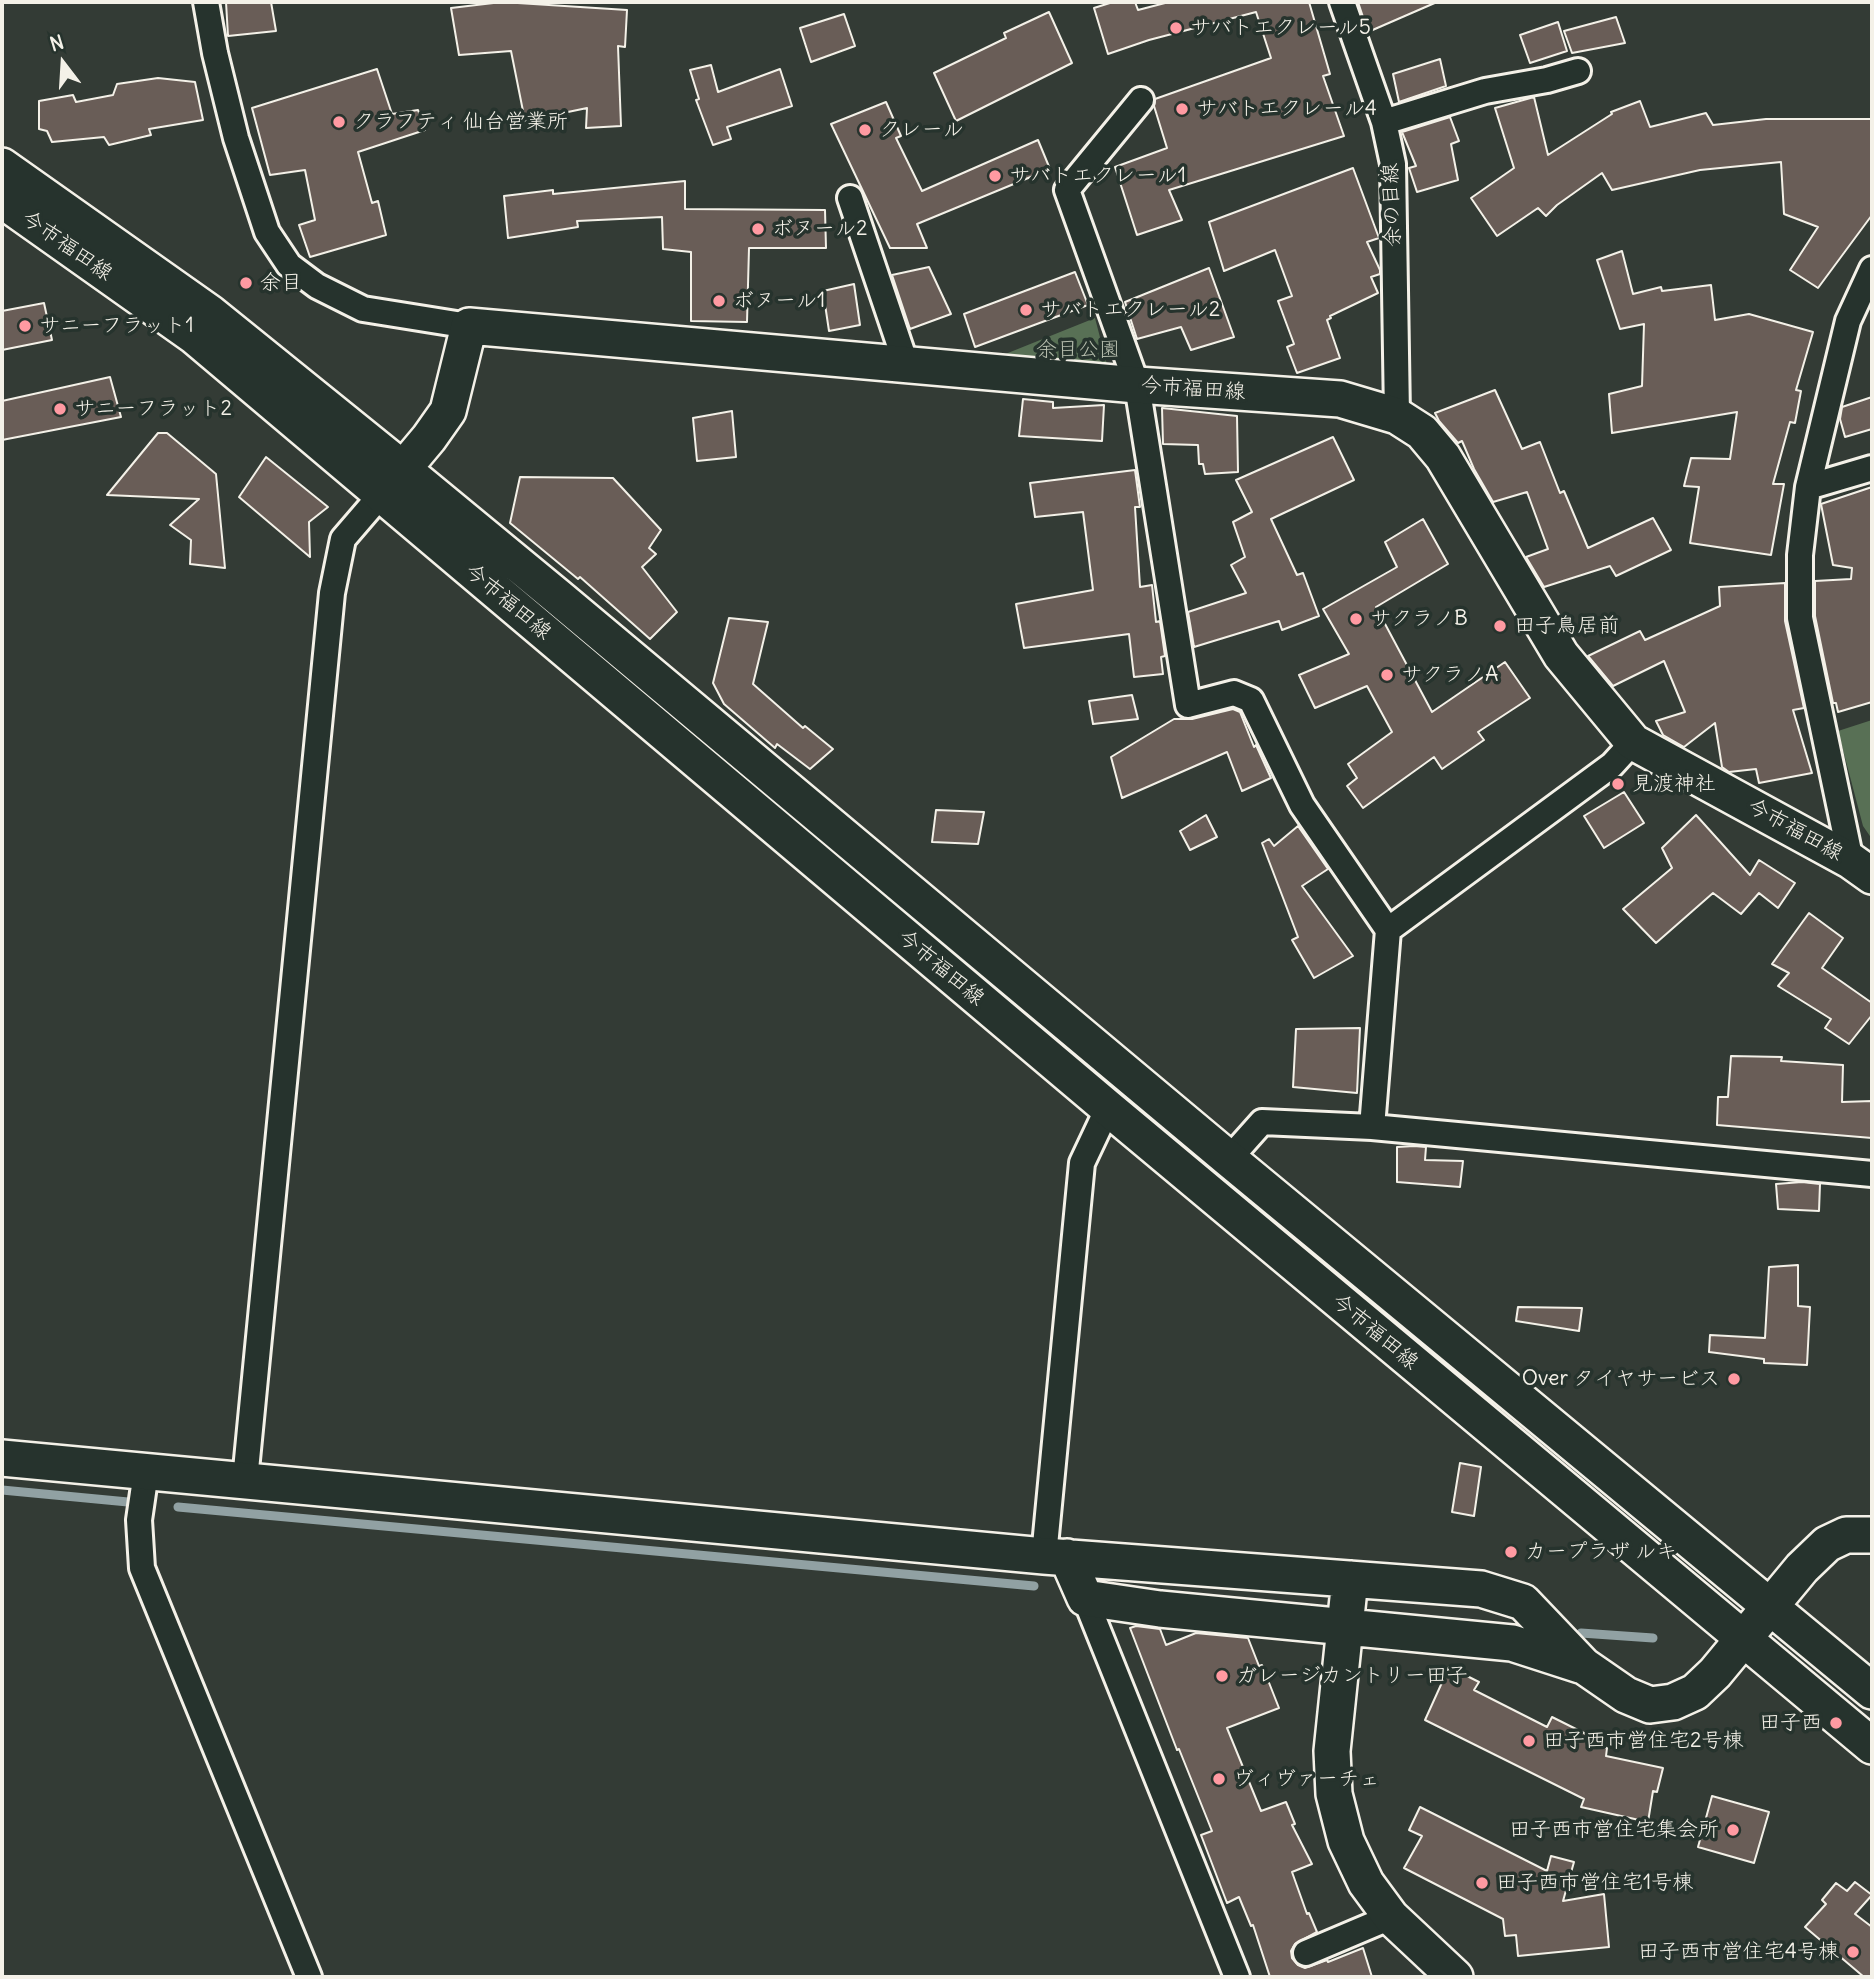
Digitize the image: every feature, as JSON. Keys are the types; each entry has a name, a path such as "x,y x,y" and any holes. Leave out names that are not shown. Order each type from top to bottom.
{"main road":[{"name":"今市福田線","path":"2,166 210,313 392,482 1108,1108 1872,1746"},
{"name":"今市福田線","path":"2,200 194,336 392,482 558,597 1229,1159 1872,1691"},
{"name":"今市福田線","path":"469,326 1137,385 1340,399 1397,416 1422,432 1443,457 1561,655 1633,742 1862,868"},
{"path":"392,482 448,411 469,326"},
{"path":"2,1458 1056,1557 1481,1589 1523,1602 1584,1666 1626,1695 1650,1704 1674,1702 1695,1692 1715,1673 1802,1568 1827,1544 1846,1535 1872,1535"},
{"path":"1056,1557 1085,1598 1160,1609 1511,1643 1584,1666"},
{"path":"1350,1579 1332,1751 1334,1794 1346,1840 1366,1884 1391,1917 1455,1977"}],"street":[{"path":"206,2 215,53 236,138 267,232 289,265 317,286 363,309 469,326"},
{"name":"余の目線","path":"1342,2 1367,67 1384,122 1393,164 1397,416"},
{"path":"1384,122 1485,91 1547,80 1578,71"},
{"path":"1141,100 1067,190 1137,385 1188,705 1234,693 1251,700 1302,805 1388,930 1373,1127"},
{"path":"850,198 906,364"},
{"path":"1862,868 1800,618 1800,555 1808,487 1848,321 1872,269"},
{"path":"1808,487 1872,468"},
{"path":"245,1480 332,593 343,538 392,482"},
{"path":"1388,930 1612,765 1633,742"},
{"path":"1056,1557 1082,1163 1108,1108"},
{"path":"1229,1159 1262,1122 1373,1127 1872,1174"},
{"path":"146,1472 139,1520 142,1568 309,1977"},
{"path":"1085,1598 1237,1977"},
{"path":"1306,1954 1391,1917"}],"green space":[{"name":"余目公園","path":"1095,318 1110,376 978,365"},
{"path":"1872,720 1872,839 1863,826 1838,731"}],"building":[{"path":"226,2 271,2 276,31 228,36"},
{"path":"502,2 627,10 625,47 618,46 621,126 586,128 587,108 525,121 511,51 459,55 451,8"},
{"path":"1113,2 1135,2 1138,10 1169,2 1309,2 1330,74 1323,76 1344,136 1169,190 1182,220 1137,235 1115,167 1167,148 1154,106 1155,99 1271,58 1256,12 1149,40 1108,54 1094,8"},
{"path":"1358,2 1437,2 1368,32"},
{"path":"1049,12 1072,63 956,121 934,73 1006,38 1004,33"},
{"path":"844,14 855,46 811,62 800,28"},
{"path":"1616,17 1625,43 1572,53 1564,31"},
{"path":"1558,22 1567,51 1530,63 1520,35"},
{"path":"1440,59 1446,86 1399,102 1393,74"},
{"path":"711,65 718,92 780,69 792,106 727,127 731,139 713,145 696,100 699,99 690,70"},
{"name":"クラフティ 仙台営業所","path":"377,69 392,114 418,110 425,130 358,152 372,203 378,201 386,235 310,257 299,225 315,220 305,170 270,175 252,108"},
{"path":"158,78 195,82 203,120 149,129 151,135 109,145 104,137 52,142 47,131 39,129 39,101 73,95 76,102 113,95 117,84"},
{"path":"1534,97 1548,155 1612,114 1611,112 1640,101 1650,127 1706,113 1713,125 1766,119 1872,119 1872,215 1818,288 1790,270 1818,227 1784,214 1781,162 1700,170 1612,190 1602,173 1546,216 1538,208 1497,236 1471,198 1514,168 1495,108"},
{"path":"886,102 901,136 896,138 922,191 1038,140 1050,169 917,224 927,248 890,248 831,124"},
{"path":"1450,117 1459,141 1451,144 1458,180 1417,192 1409,168 1416,166 1402,132"},
{"path":"1353,168 1379,238 1367,242 1380,270 1380,274 1371,277 1378,293 1330,316 1327,320 1340,358 1297,373 1287,347 1294,344 1278,301 1292,296 1275,250 1224,271 1209,222"},
{"path":"685,181 685,209 825,210 826,248 749,248 747,322 691,321 691,252 663,249 662,217 577,221 578,227 508,238 504,196"},
{"path":"1622,251 1633,294 1661,287 1662,291 1711,285 1715,320 1749,314 1813,332 1796,390 1801,391 1795,423 1790,422 1773,484 1784,484 1771,555 1690,543 1699,487 1684,486 1691,458 1730,459 1737,412 1612,433 1609,394 1642,386 1644,324 1620,329 1597,260"},
{"path":"929,267 951,314 910,329 892,275"},
{"path":"1209,268 1234,337 1191,350 1181,327 1137,339 1125,302"},
{"name":"サバトエクレール2","path":"1075,272 1088,305 975,347 964,314"},
{"path":"854,284 860,325 829,331 823,291"},
{"name":"サニーフラット1","path":"44,303 52,340 2,350 2,311"},
{"name":"サニーフラット2","path":"110,377 121,417 2,440 2,401"},
{"path":"1495,390 1522,449 1540,442 1560,493 1564,491 1588,548 1653,518 1671,550 1616,576 1610,566 1544,587 1526,557 1548,549 1527,492 1493,502 1462,441 1458,443 1435,413"},
{"path":"1872,397 1872,429 1845,437 1840,419 1842,407"},
{"path":"1023,399 1053,402 1053,408 1104,405 1102,441 1019,436"},
{"path":"1162,408 1237,416 1238,472 1205,474 1203,464 1199,464 1198,445 1163,444"},
{"path":"732,411 736,457 697,461 693,418"},
{"path":"158,433 167,433 216,474 225,568 190,564 191,540 170,525 199,499 107,495"},
{"path":"1333,437 1354,480 1271,519 1297,575 1303,573 1319,616 1282,630 1279,621 1194,647 1188,612 1246,593 1231,565 1245,557 1233,522 1252,512 1236,480"},
{"path":"266,457 328,507 309,522 310,557 239,497"},
{"path":"1135,470 1140,507 1135,507 1140,587 1152,585 1156,622 1160,621 1165,656 1161,657 1163,674 1134,677 1129,634 1024,648 1016,604 1093,590 1083,512 1035,517 1030,483"},
{"path":"520,477 613,478 661,530 649,548 656,554 642,567 677,612 650,639 580,577 578,579 510,523"},
{"path":"1872,487 1872,702 1838,712 1836,703 1833,703 1815,616 1815,581 1851,579 1852,568 1833,565 1821,504"},
{"path":"1423,519 1448,564 1376,607 1432,712 1505,662 1530,698 1478,732 1484,740 1442,769 1434,757 1363,808 1347,786 1357,778 1348,764 1392,732 1367,686 1315,708 1299,675 1349,654 1323,609 1397,567 1385,542"},
{"path":"1785,583 1785,621 1804,708 1793,710 1812,773 1759,783 1756,769 1729,772 1722,767 1715,723 1684,747 1663,735 1656,721 1685,712 1664,661 1613,686 1588,656 1640,631 1645,640 1720,606 1719,587"},
{"path":"729,618 768,622 753,684 803,728 805,726 833,749 810,769 777,744 775,748 724,704 713,683"},
{"path":"1132,695 1138,719 1093,724 1089,701"},
{"path":"1233,709 1240,712 1254,747 1256,745 1271,778 1242,791 1227,752 1122,798 1111,757 1174,719 1192,719"},
{"path":"1624,792 1644,823 1604,848 1584,816"},
{"path":"936,810 984,812 978,844 932,842"},
{"path":"1206,815 1217,837 1190,850 1180,831"},
{"path":"1696,815 1750,875 1759,860 1795,883 1778,908 1759,893 1741,914 1713,893 1656,943 1623,909 1672,868 1662,848"},
{"path":"1298,826 1328,869 1302,886 1353,956 1314,978 1292,940 1298,937 1262,843 1269,839 1274,846"},
{"path":"1809,913 1843,938 1822,968 1872,1003 1872,1015 1849,1044 1825,1028 1831,1019 1778,986 1789,973 1772,964"},
{"path":"1360,1028 1357,1093 1293,1087 1296,1029"},
{"path":"1731,1056 1782,1057 1781,1061 1843,1065 1842,1102 1872,1101 1872,1138 1717,1125 1718,1097 1728,1097"},
{"path":"1397,1147 1426,1147 1425,1160 1463,1161 1460,1187 1397,1182"},
{"path":"1776,1184 1820,1184 1819,1211 1778,1209"},
{"path":"1798,1265 1798,1306 1810,1307 1807,1365 1764,1363 1764,1359 1709,1352 1710,1335 1765,1338 1769,1267"},
{"path":"1518,1307 1582,1308 1579,1331 1516,1321"},
{"path":"1460,1463 1481,1467 1474,1516 1452,1512"},
{"path":"1136,1626 1160,1629 1166,1645 1196,1633 1248,1638 1279,1708 1227,1728 1261,1811 1286,1802 1295,1824 1292,1825 1312,1864 1292,1872 1307,1914 1309,1913 1317,1932 1295,1944 1291,1951 1292,1958 1305,1968 1363,1948 1372,1977 1270,1977 1253,1925 1251,1926 1239,1897 1227,1903 1201,1835 1212,1831 1179,1749 1177,1750 1130,1628"},
{"name":"田子西市営住宅2号棟","path":"1449,1667 1479,1682 1474,1690 1547,1727 1552,1717 1592,1737 1590,1745 1607,1748 1606,1756 1663,1768 1657,1792 1653,1791 1648,1822 1581,1807 1584,1799 1425,1720"},
{"name":"田子西市営住宅集会所","path":"1712,1796 1769,1812 1754,1863 1698,1847"},
{"name":"田子西市営住宅1号棟","path":"1420,1807 1547,1871 1551,1856 1574,1862 1563,1901 1604,1894 1609,1947 1518,1956 1516,1935 1505,1936 1503,1919 1404,1868 1422,1836 1409,1830"},
{"name":"田子西市営住宅4号棟","path":"1855,1882 1872,1895 1855,1914 1872,1927 1872,1977 1864,1977 1805,1927 1826,1904 1822,1900 1836,1883 1847,1891"}],"waterway":[{"path":"2,1490 128,1502"},
{"path":"178,1507 1034,1586"},
{"path":"1581,1633 1653,1638"}],"place":[{"name":"サバトエクレール5","path":"1176,28"},
{"name":"サバトエクレール4","path":"1182,109"},
{"name":"クラフティ 仙台営業所","path":"339,122"},
{"name":"クレール","path":"865,130"},
{"name":"サバトエクレール1","path":"995,176"},
{"name":"ボヌール2","path":"758,229"},
{"name":"余目","path":"246,283"},
{"name":"ボヌール1","path":"719,301"},
{"name":"サバトエクレール2","path":"1026,310"},
{"name":"サニーフラット1","path":"25,326"},
{"name":"サニーフラット2","path":"60,409"},
{"name":"サクラノB","path":"1356,619"},
{"name":"田子鳥居前","path":"1500,626"},
{"name":"サクラノA","path":"1387,675"},
{"name":"見渡神社","path":"1618,784"},
{"name":"Over タイヤサービス","path":"1734,1379"},
{"name":"カープラザ ルキ","path":"1511,1552"},
{"name":"ガレージカントリー田子","path":"1222,1676"},
{"name":"田子西","path":"1836,1723"},
{"name":"田子西市営住宅2号棟","path":"1529,1741"},
{"name":"ヴィヴァーチェ","path":"1219,1779"},
{"name":"田子西市営住宅集会所","path":"1733,1830"},
{"name":"田子西市営住宅1号棟","path":"1482,1883"},
{"name":"田子西市営住宅4号棟","path":"1853,1952"}]}
